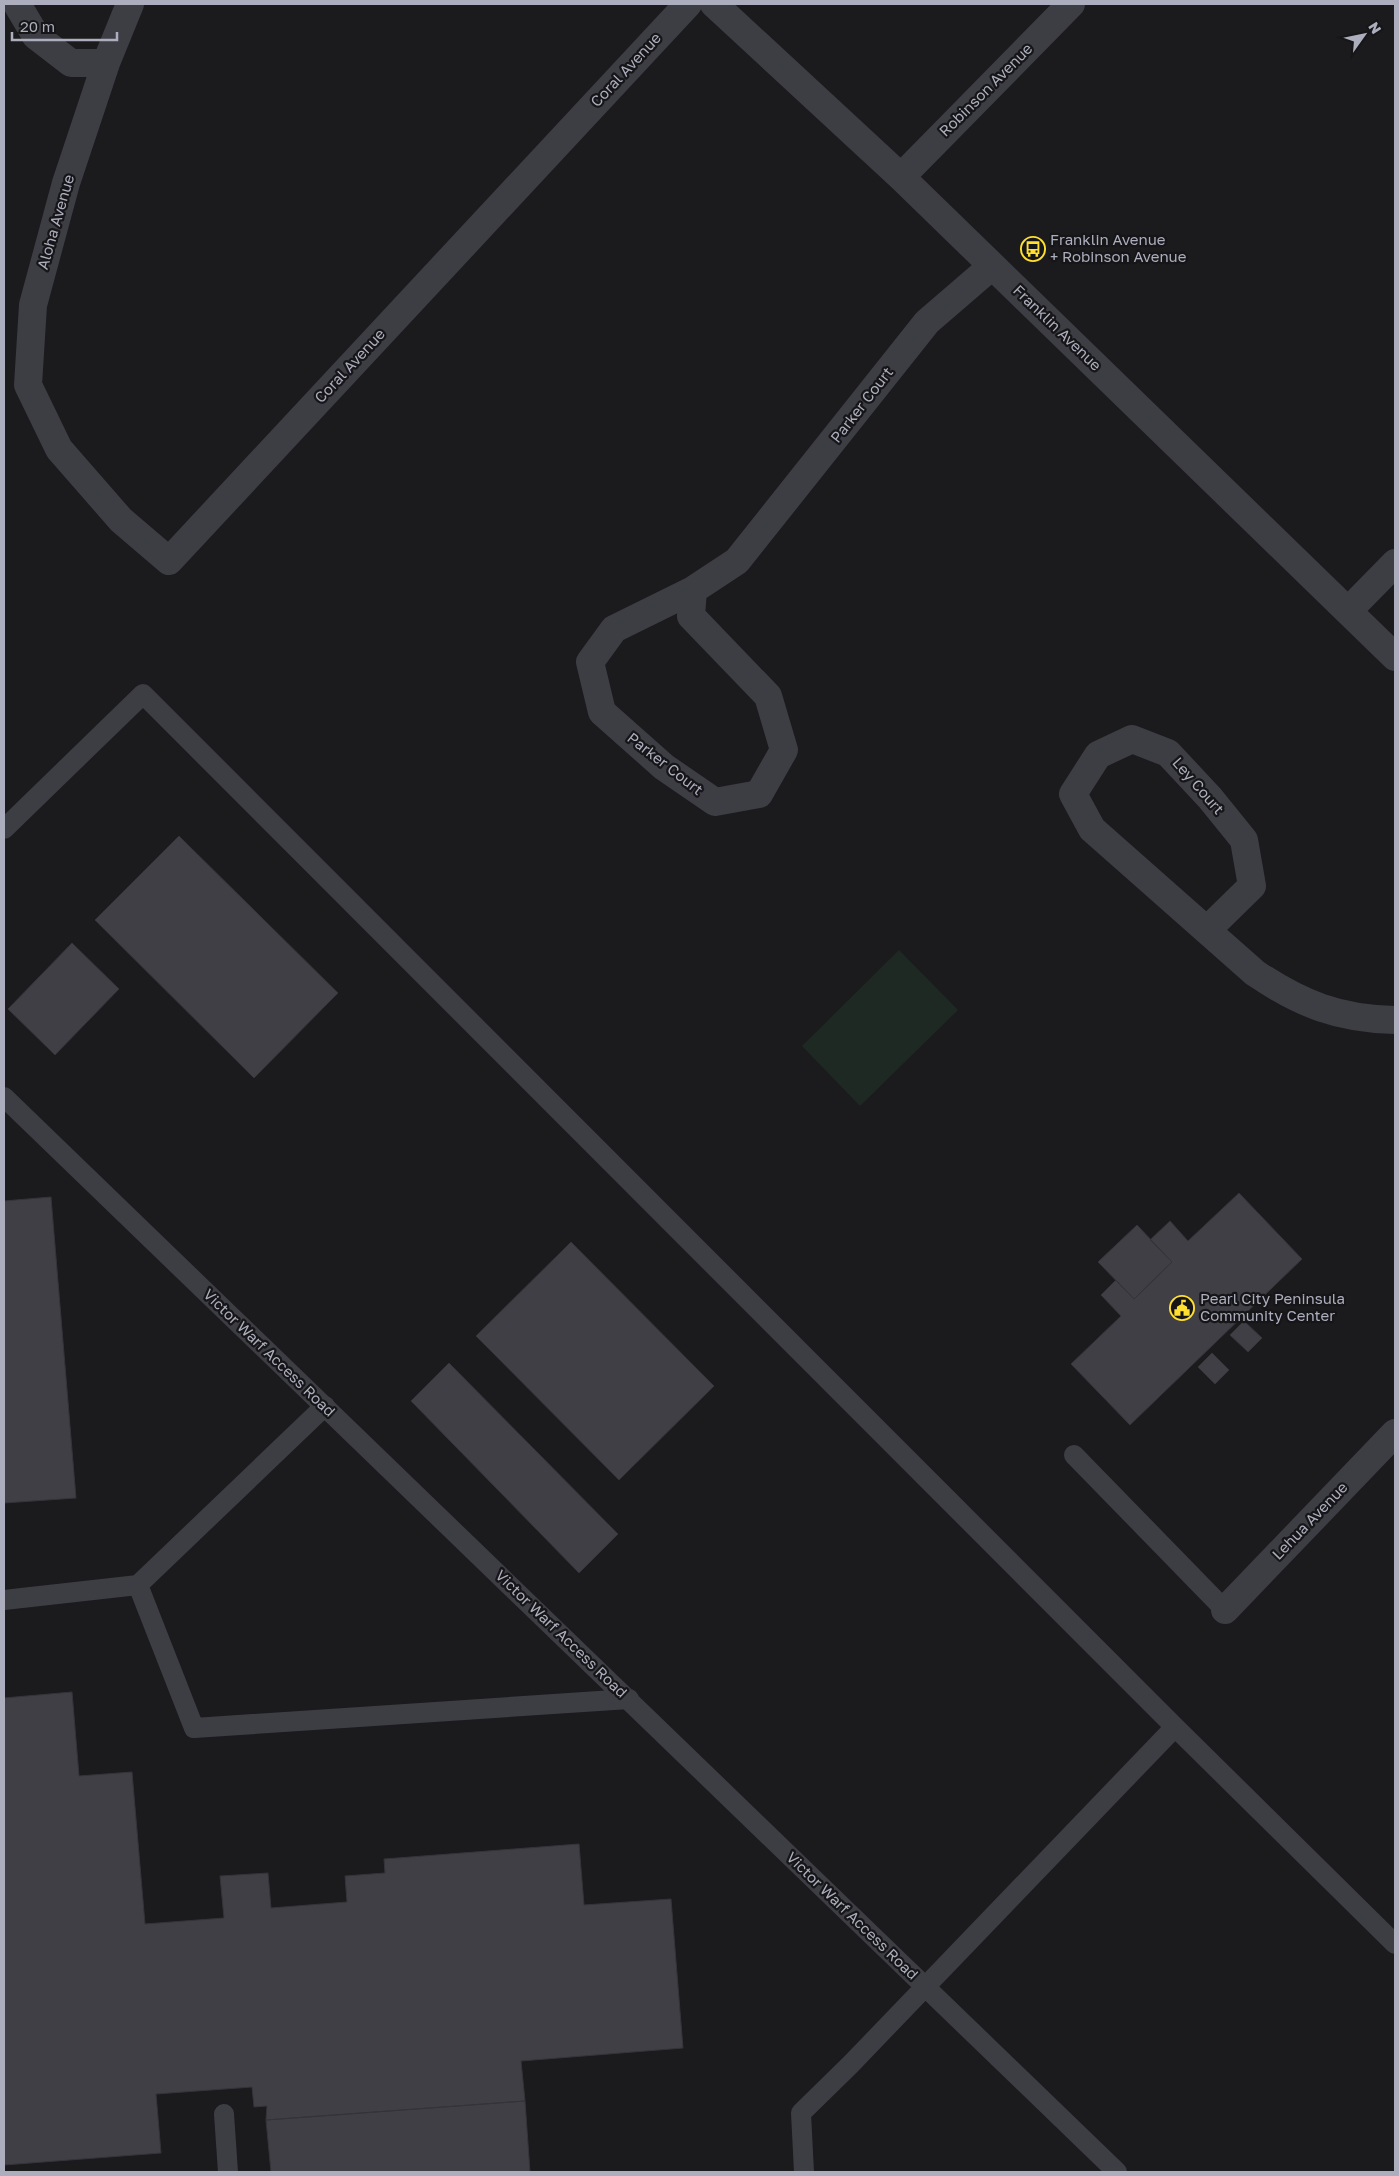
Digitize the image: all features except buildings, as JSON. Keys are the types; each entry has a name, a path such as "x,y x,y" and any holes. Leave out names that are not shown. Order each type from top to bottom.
{"street":[{"path":"17,4 36,36 71,62 106,63"},
{"name":"Aloha Avenue","path":"28,385 33,305 66,183 106,63 130,4"},
{"name":"Coral Avenue","path":"28,385 59,449 121,520 169,561 688,4"},
{"name":"Franklin Avenue","path":"714,4 901,177 1395,657"},
{"name":"Robinson Avenue","path":"901,177 1071,4"},
{"name":"Parker Court","path":"693,590 692,616 768,696 784,750 758,794 715,802 664,767 602,712 590,662 614,629 693,590 738,561 927,322 992,266"},
{"path":"1348,611 1395,563"},
{"name":"Ley Court","path":"1207,930 1252,886 1244,840 1168,753 1132,739 1098,755 1073,794 1092,829 1255,973 1280,991 1309,1005 1338,1014 1369,1020 1395,1020"},
{"name":"Lehua Avenue","path":"1225,1610 1395,1433"}],"lane":[{"path":"4,830 143,694 1175,1727 1395,1944"},
{"name":"Victor Warf Access Road","path":"4,1097 1117,2172"},
{"path":"4,1600 138,1584 324,1406"},
{"path":"1074,1455 1225,1610"},
{"path":"138,1584 194,1728 629,1699"},
{"path":"804,2172 801,2113 1175,1727"},
{"path":"224,2114 228,2172"}],"shaded area":[{"path":"899,950 958,1010 860,1106 802,1046"}],"place":[{"name":"Franklin Avenue + Robinson Avenue","path":"1033,249"},
{"name":"Pearl City Peninsula Community Center","path":"1182,1308"}]}
